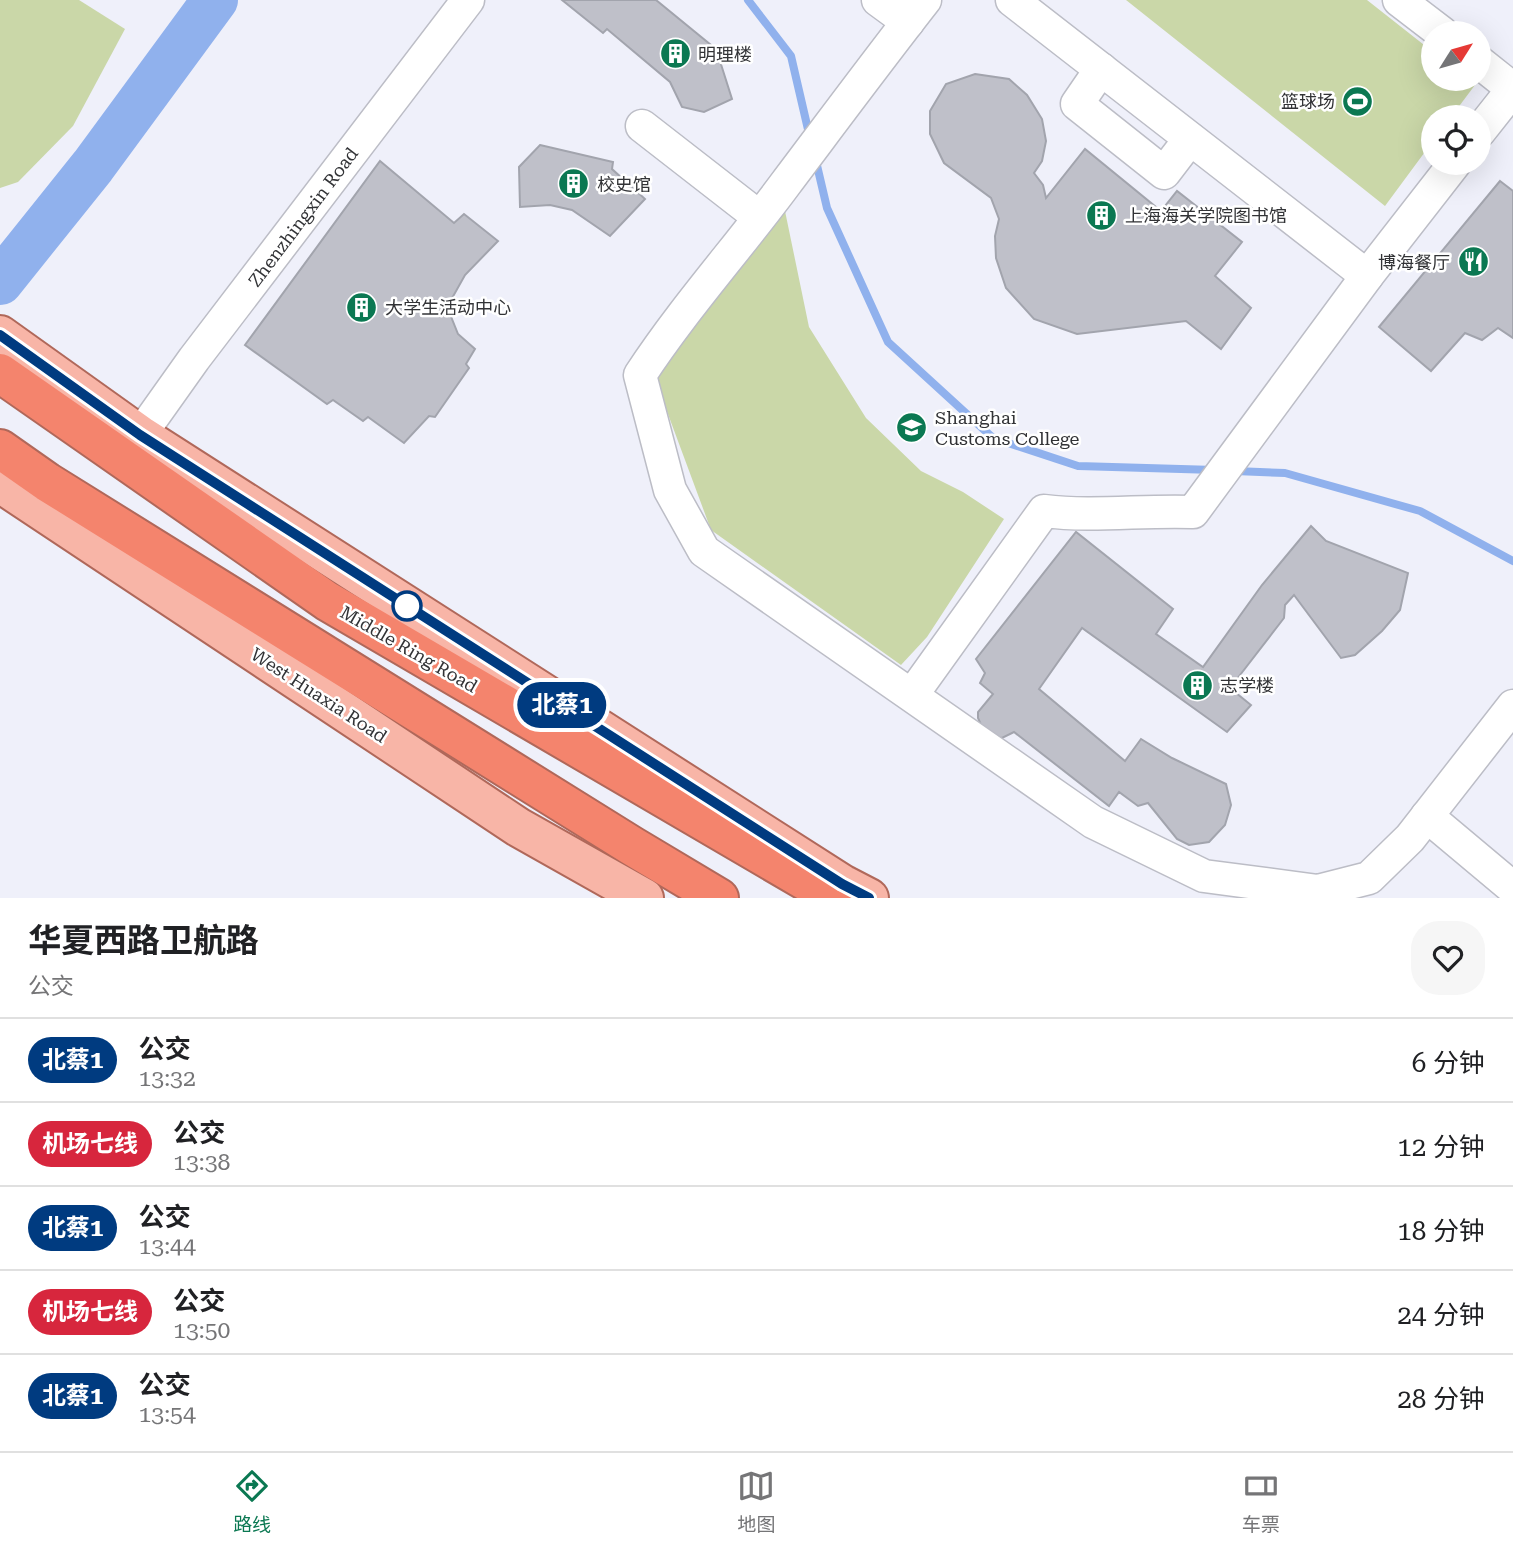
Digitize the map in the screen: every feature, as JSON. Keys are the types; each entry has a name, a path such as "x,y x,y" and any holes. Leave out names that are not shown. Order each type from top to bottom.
{"highway":[{"name":"Middle Ring Road","path":"5,352 327,601 835,898"},
{"path":"0,449 59,489 719,898"}],"main road":[{"path":"5,352 140,435 842,884 869,898"},
{"name":"West Huaxia Road","path":"0,483 518,827 644,898"}],"street":[{"name":"Zhenzhingxin Road","path":"140,435 468,0"},
{"path":"878,0 917,11 665,336 639,375 670,490 704,551 1093,822 1204,876 1318,891 1369,878 1410,838 1513,706"},
{"path":"1012,0 1367,276"},
{"path":"1101,69 1077,104 1164,173 1190,139"},
{"path":"1491,72 1513,89 1491,117"},
{"path":"642,126 759,218"},
{"path":"912,695 1044,511 1073,514 1157,510 1193,512 1367,276 1446,175"},
{"path":"1427,817 1513,888"}],"green space":[{"path":"0,0 79,0 125,29 73,126 18,182 0,188"},
{"name":"篮球场","path":"1126,0 1367,0 1421,43 1421,91 1470,91 1460,105 1421,105 1421,157 1385,206"},
{"path":"785,211 809,327 866,418 921,471 963,492 1004,519 927,637 901,665 711,530 652,371"}],"building":[{"name":"明理楼","path":"562,0 656,0 711,45 708,50 719,58 732,99 704,112 682,107 670,82 607,29 603,33"},
{"name":"上海海关学院图书馆","path":"975,74 1009,79 1027,95 1042,119 1046,141 1042,161 1034,173 1043,185 1046,198 1085,149 1161,211 1177,191 1242,242 1215,276 1251,308 1221,349 1186,321 1077,334 1034,319 1006,288 996,258 995,236 999,219 991,198 944,163 930,134 930,111 946,84"},
{"name":"校史馆","path":"540,145 613,162 612,169 645,199 610,236 572,210 550,205 520,207 519,167"},
{"name":"大学生活动中心","path":"380,161 454,223 464,214 498,241 465,275 451,300 450,314 458,334 475,349 466,364 469,368 435,417 429,416 404,443 368,417 363,421 333,400 327,404 245,345"},
{"name":"博海餐厅","path":"1500,181 1513,191 1513,338 1498,328 1482,340 1465,333 1431,371 1379,327"},
{"name":"志学楼","path":"1311,526 1326,541 1408,573 1400,610 1382,631 1355,655 1341,658 1294,595 1285,605 1284,618 1230,688 1251,705 1227,732 1082,628 1039,689 1125,761 1141,739 1172,758 1226,784 1231,805 1225,825 1209,842 1189,845 1177,839 1148,803 1138,806 1119,792 1109,806 1014,732 1002,738 988,735 982,727 978,712 993,694 980,683 985,673 976,659 1076,532 1173,609 1156,634 1203,667 1262,585"}],"waterway":[{"path":"0,282 93,166 215,0"},
{"path":"748,0 791,56 810,138"},
{"path":"815,157 827,208 888,342 993,438 1078,466 1215,470"},
{"path":"1235,471 1285,473 1420,511 1513,561"}],"bus line":[{"name":"北蔡1","path":"0,335 140,435 842,884 869,898"}],"place":[{"name":"明理楼","path":"675,54"},
{"name":"篮球场","path":"1358,101"},
{"name":"校史馆","path":"574,184"},
{"name":"上海海关学院图书馆","path":"1102,215"},
{"name":"博海餐厅","path":"1473,262"},
{"name":"大学生活动中心","path":"362,307"},
{"name":"Shanghai Customs College","path":"912,427"},
{"name":"志学楼","path":"1197,685"}]}
